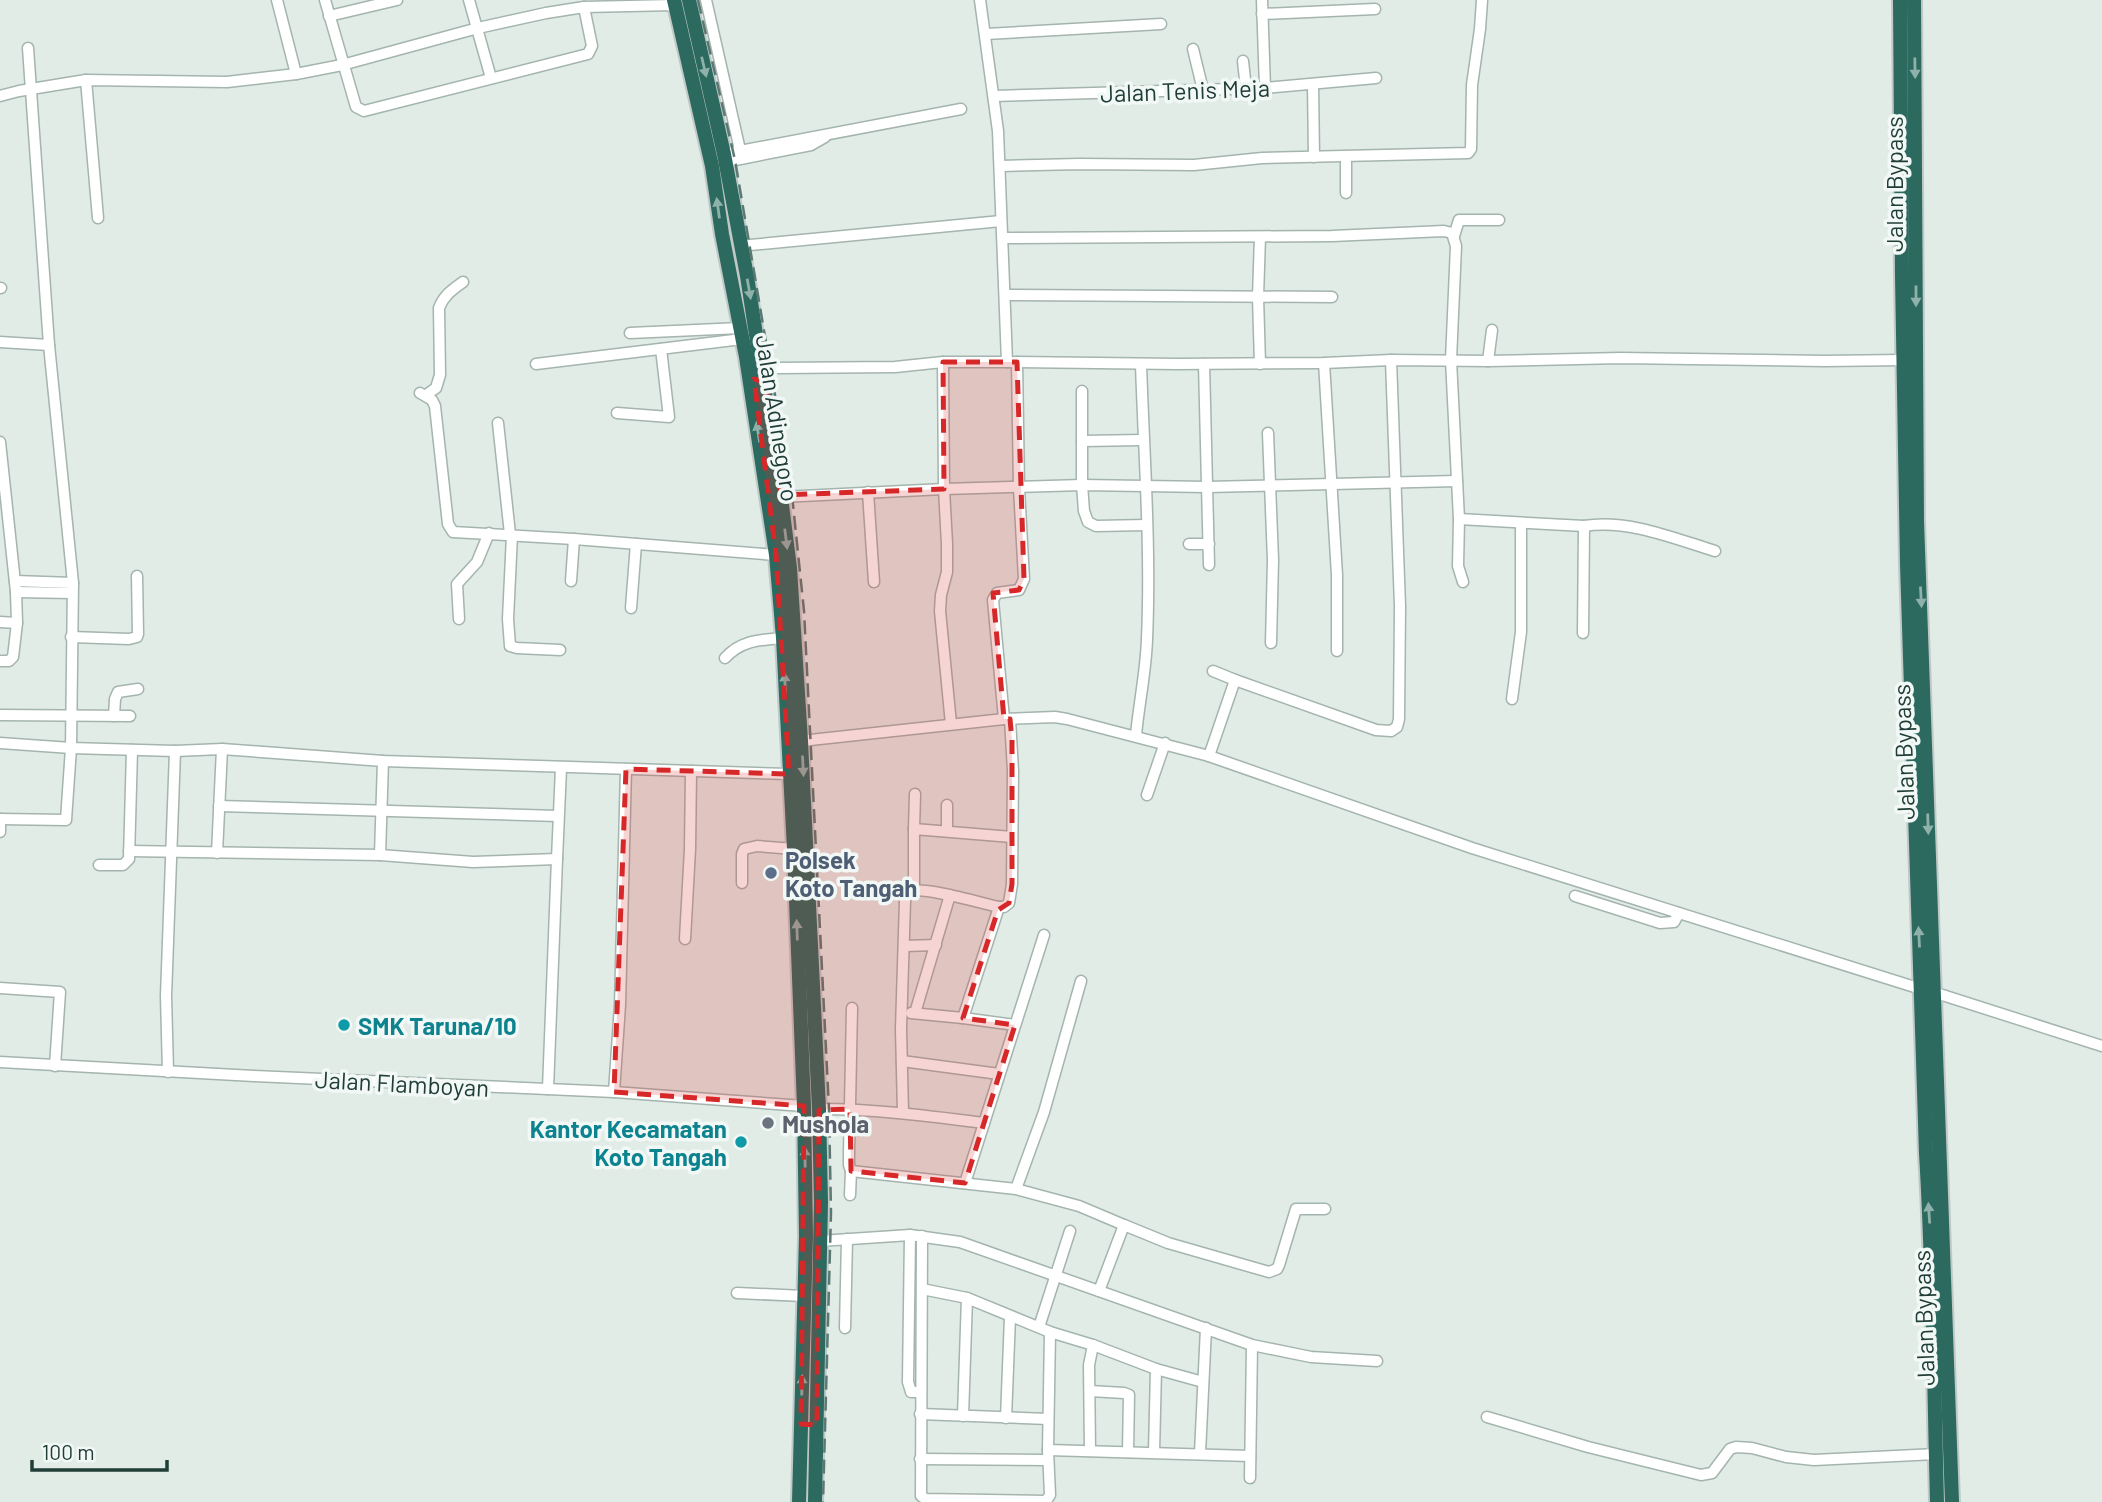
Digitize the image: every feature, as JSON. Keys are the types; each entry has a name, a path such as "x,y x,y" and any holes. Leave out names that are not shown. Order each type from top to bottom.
{"highway":[{"name":"Jalan Bypass","path":"1900,0 1909,206 1927,990"},
{"name":"Jalan Bypass","path":"1914,0 1904,360 1907,564 1927,990 1942,1193 1937,1502"},
{"path":"679,2 724,158 741,244 757,383 782,497 790,569 802,741 819,1110 821,1202 815,1502"},
{"name":"Jalan Adinegoro","path":"679,2 712,166 741,333 753,355"},
{"name":"Jalan Adinegoro","path":"757,383 783,638 804,1106 806,1237 799,1502"},
{"name":"Jalan Bypass","path":"1939,1357 1952,1502"},
{"path":"801,1424 817,1424"},
{"path":"801,1443 816,1443"}],"street":[{"path":"277,0 296,74"},
{"path":"325,0 356,107 364,111 588,54 592,46 584,7"},
{"path":"329,16 397,0"},
{"path":"469,0 491,78"},
{"path":"706,0 740,150"},
{"path":"904,1113 902,1013 905,901 914,890 950,895 999,907 1007,906 1011,898 1013,771 993,600 997,593 1019,590 1023,583 1012,362 1005,295 1000,166 994,96 980,0"},
{"path":"1262,0 1265,88"},
{"path":"1000,166 1194,164 1262,158 1470,152 1472,85 1482,0"},
{"path":"0,96 86,80 227,82 296,74 342,65 478,29 584,7 679,2"},
{"path":"1262,14 1375,9"},
{"path":"986,34 1161,24"},
{"path":"0,832 0,819 66,821 71,748 73,588 50,345 28,48"},
{"path":"1194,49 1203,90"},
{"path":"1243,61 1246,89"},
{"name":"Jalan Tenis Meja","path":"994,96 1246,89 1376,78"},
{"path":"86,80 98,218"},
{"path":"1313,85 1314,158"},
{"path":"724,158 811,145 828,135 961,109"},
{"path":"724,158 740,150 760,151"},
{"path":"1346,157 1346,193"},
{"path":"1463,582 1458,566 1459,519 1451,359 1454,236 1459,220 1499,220"},
{"path":"741,244 1001,221"},
{"path":"1003,238 1260,237 1444,230 1454,236"},
{"path":"1260,237 1260,364"},
{"path":"463,282 442,299 439,308 440,375 436,388 423,394 435,406 448,524 453,532 776,555"},
{"path":"1005,295 1332,297"},
{"path":"1488,361 1492,330"},
{"path":"630,333 741,333"},
{"path":"536,364 661,349 741,333"},
{"path":"0,342 50,345"},
{"path":"617,412 669,417 661,349"},
{"path":"778,368 895,367 943,362 1141,365 1451,359 1904,360"},
{"path":"1213,671 1376,730 1391,732 1396,727 1399,719 1400,606 1391,360"},
{"path":"943,362 947,572 940,611 951,724"},
{"path":"1324,363 1337,575 1337,651"},
{"path":"1204,364 1209,565"},
{"path":"1136,735 1147,639 1146,486 1141,365"},
{"path":"1082,391 1084,511 1091,525 1146,525"},
{"path":"498,423 511,535 508,619 510,646 561,650"},
{"path":"1268,433 1273,560 1271,643"},
{"path":"1082,441 1143,440"},
{"path":"0,442 4,509 13,555 16,622 13,657 0,661"},
{"path":"782,497 944,488 1082,485 1207,487 1457,481"},
{"path":"868,492 874,582"},
{"path":"1459,519 1584,526 1601,523 1629,527 1715,551"},
{"path":"1512,699 1521,632 1521,524"},
{"path":"1583,633 1584,526"},
{"path":"458,619 457,584 477,562 489,533"},
{"path":"571,581 574,539"},
{"path":"631,608 636,544"},
{"path":"1189,544 1209,544"},
{"path":"0,554 13,555"},
{"path":"71,636 129,639 137,637 137,576"},
{"path":"15,587 73,588"},
{"path":"0,622 16,622"},
{"path":"725,658 732,650 746,643 783,638"},
{"path":"1209,756 1235,680"},
{"path":"114,716 114,699 118,692 138,689"},
{"path":"0,715 130,716"},
{"path":"802,741 1007,719 1068,719 1209,756 1472,848 2102,1046"},
{"path":"0,743 132,750 222,749 383,761 561,768 789,774"},
{"path":"1147,795 1165,743"},
{"path":"217,853 222,749"},
{"path":"99,865 127,864 129,859 132,750"},
{"path":"168,1072 166,996 175,751"},
{"path":"380,855 383,761"},
{"path":"548,1088 561,768"},
{"path":"614,1091 620,1005 626,769"},
{"path":"685,939 691,771"},
{"path":"914,890 915,794"},
{"path":"947,805 947,831"},
{"path":"219,806 558,816"},
{"path":"914,829 1012,837"},
{"path":"742,883 744,849 757,846 794,849"},
{"path":"129,851 380,855 473,862 557,859"},
{"path":"915,1013 950,895"},
{"path":"1575,896 1660,923 1674,922 1679,913"},
{"path":"963,1018 999,907"},
{"path":"965,1182 1044,935"},
{"path":"904,946 936,945"},
{"path":"1016,1189 1044,1112 1081,981"},
{"path":"0,988 60,992 55,1066"},
{"path":"850,1195 852,1009"},
{"path":"902,1013 1015,1026"},
{"path":"902,1061 999,1074"},
{"name":"Jalan Flamboyan","path":"0,1062 614,1091 804,1106"},
{"path":"819,1110 904,1113 984,1123"},
{"path":"851,1171 1016,1189 1079,1206 1168,1243 1269,1272 1277,1269 1279,1265 1296,1209 1325,1209"},
{"path":"1099,1291 1124,1225"},
{"path":"1039,1327 1070,1231"},
{"path":"820,1241 909,1235 972,1246 1252,1345 1311,1357 1377,1361"},
{"path":"909,1235 908,1382 911,1392 921,1392"},
{"path":"922,1236 919,1493 922,1498 1046,1501 1050,1495 1050,1332"},
{"path":"845,1328 847,1238"},
{"path":"922,1289 967,1298 1010,1317 1156,1370 1203,1382"},
{"path":"737,1293 804,1296"},
{"path":"963,1416 967,1298"},
{"path":"1006,1418 1010,1317"},
{"path":"1200,1453 1206,1328"},
{"path":"1090,1451 1089,1365 1093,1345"},
{"path":"1250,1478 1252,1345"},
{"path":"1154,1452 1156,1370"},
{"path":"1090,1391 1129,1395 1128,1452"},
{"path":"920,1414 1048,1419"},
{"path":"1487,1417 1588,1447 1701,1475 1712,1473 1730,1449 1736,1447 1814,1460 1936,1454"},
{"path":"920,1459 1090,1451 1250,1456"}],"highlighted area":[{"path":"943,362 1017,362 1024,579 1019,590 993,593 1004,719 1010,719 1012,740 1012,884 1009,903 998,910 963,1018 1015,1025 965,1183 851,1171 850,1109 819,1110 817,1425 801,1424 804,1106 614,1092 626,769 789,774 776,555 754,379 765,382 781,495 944,489"}],"railway":[{"path":"698,0 735,160 792,495 804,611 829,1109 831,1213 823,1502"}],"place":[{"name":"Polsek Koto Tangah","path":"771,873"},
{"name":"SMK Taruna/10","path":"344,1025"},
{"name":"Mushola","path":"768,1123"},
{"name":"Kantor Kecamatan Koto Tangah","path":"741,1142"}]}
